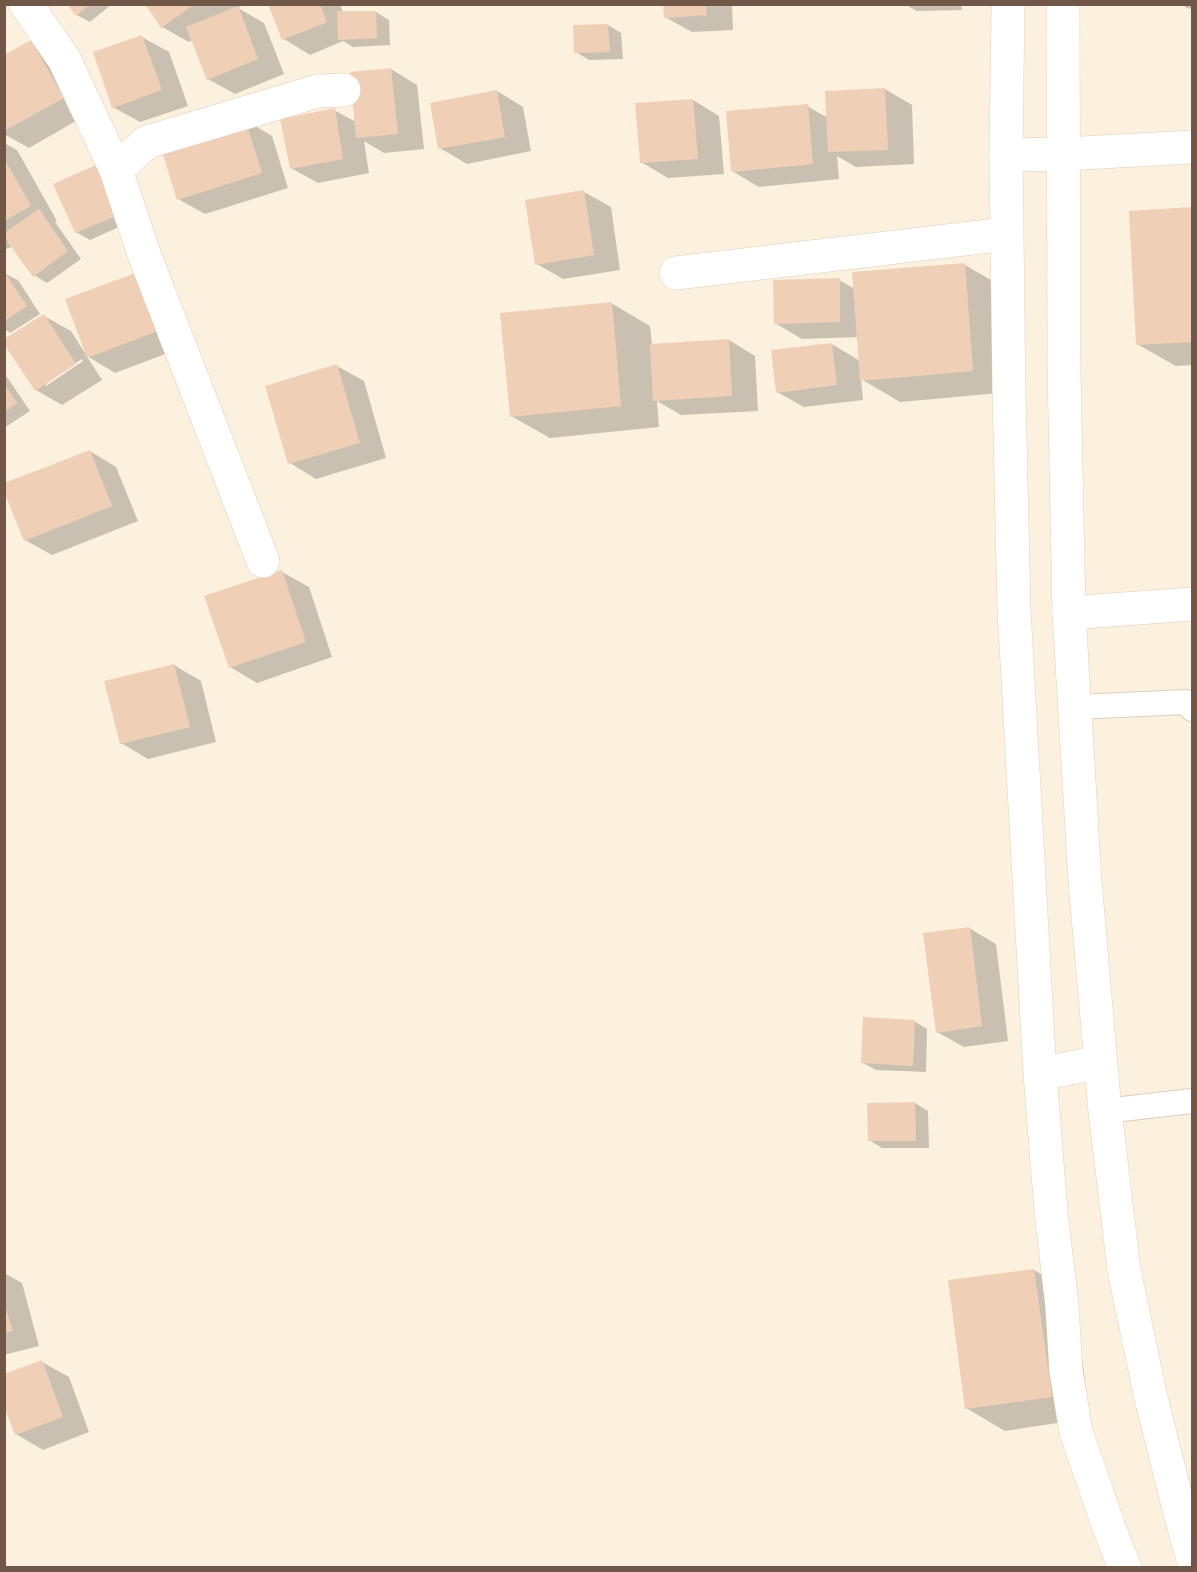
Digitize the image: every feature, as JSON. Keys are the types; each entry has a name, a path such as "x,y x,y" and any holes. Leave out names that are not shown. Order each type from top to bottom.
{"main road":[{"path":"26,4 64,59 116,170 144,254 263,561"},
{"path":"1008,4 1005,155 1014,609 1040,1074 1066,1371 1076,1432 1125,1568"},
{"path":"1063,4 1064,369 1069,613 1084,881 1105,1112 1124,1270 1151,1398 1192,1556"},
{"path":"116,170 147,142 318,91 344,90"},
{"path":"1005,155 1192,147"},
{"path":"676,273 1006,234"},
{"path":"1069,613 1192,604"},
{"path":"1040,1074 1101,1062"}],"lane":[{"path":"1075,707 1186,702 1192,709"},
{"path":"1105,1112 1192,1101"}],"building":[{"path":"67,4 90,4 76,16"},
{"path":"145,4 195,4 161,28"},
{"path":"268,4 320,4 327,22 282,40"},
{"path":"663,4 706,4 707,15 664,18"},
{"path":"238,6 258,59 207,80 186,27"},
{"path":"337,11 376,11 377,38 338,40"},
{"path":"608,24 610,52 574,53 573,25"},
{"path":"142,35 162,90 112,108 93,52"},
{"path":"31,40 64,98 4,131 4,55"},
{"path":"391,68 398,134 356,138 350,72"},
{"path":"885,88 888,150 828,152 825,91"},
{"path":"497,90 505,137 438,149 430,103"},
{"path":"693,99 698,159 640,163 635,103"},
{"path":"808,104 813,164 731,172 726,111"},
{"path":"335,108 343,159 290,169 280,119"},
{"path":"245,119 262,173 177,200 160,145"},
{"path":"4,158 31,206 4,221"},
{"path":"96,165 118,215 75,233 53,184"},
{"path":"584,190 594,255 535,265 525,200"},
{"path":"1192,207 1192,342 1136,345 1129,211"},
{"path":"39,209 68,251 33,277 4,237 4,233"},
{"path":"965,263 973,371 860,381 852,272"},
{"path":"4,271 27,306 4,321"},
{"path":"141,271 163,329 87,358 65,299"},
{"path":"840,278 840,322 774,324 773,280"},
{"path":"612,302 621,406 510,417 500,313"},
{"path":"44,314 76,364 35,391 4,344 4,339"},
{"path":"729,339 732,396 653,401 650,344"},
{"path":"832,343 837,385 776,393 771,350"},
{"path":"337,364 360,443 288,464 265,386"},
{"path":"4,384 17,403 4,412"},
{"path":"90,450 112,506 24,541 4,492 4,483"},
{"path":"282,570 306,642 229,668 204,596"},
{"path":"174,664 190,727 120,744 104,681"},
{"path":"970,927 982,1026 936,1033 923,933"},
{"path":"863,1017 915,1020 913,1066 861,1063"},
{"path":"915,1102 916,1141 868,1141 867,1103"},
{"path":"1034,1269 1052,1397 965,1409 948,1280"},
{"path":"4,1303 13,1331 4,1333"},
{"path":"42,1360 63,1417 15,1435 4,1406 4,1374"}]}
